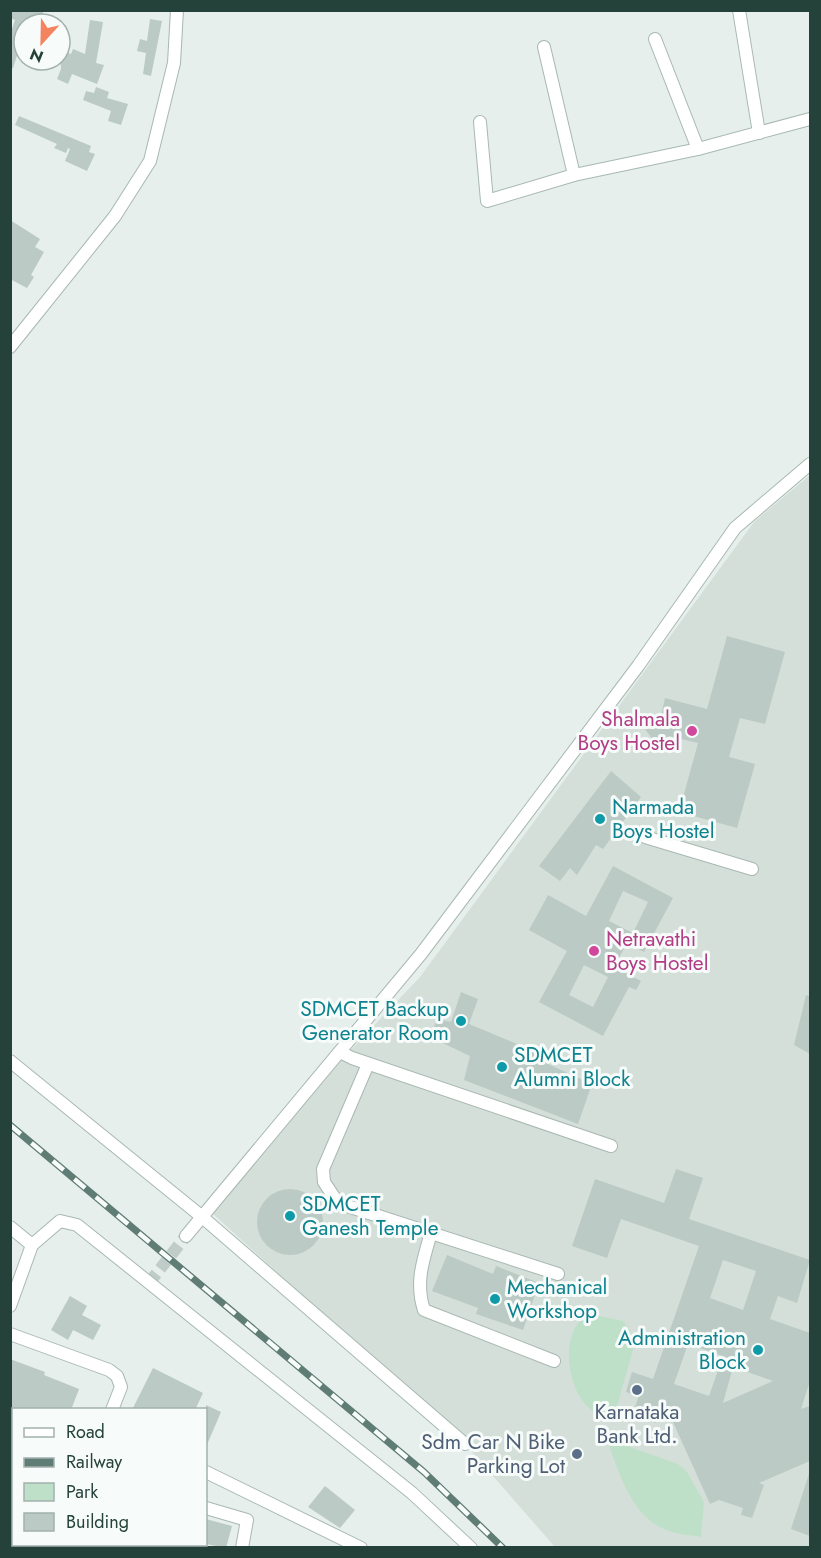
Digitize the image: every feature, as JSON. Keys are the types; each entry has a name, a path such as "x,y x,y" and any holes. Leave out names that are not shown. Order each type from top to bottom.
{"street":[{"path":"10,348 115,216 150,161 174,63 177,10"},
{"path":"739,10 759,133"},
{"path":"655,39 698,149"},
{"path":"544,47 574,175"},
{"path":"480,122 488,201 574,175 698,149 810,119"},
{"path":"186,1236 421,954 638,666 735,528 810,464"},
{"path":"645,837 752,868"},
{"path":"340,1052 368,1064 611,1146"},
{"path":"10,1061 201,1216 465,1444"},
{"path":"368,1064 322,1169 324,1182 338,1203 558,1274"},
{"path":"10,1306 32,1245 60,1221 77,1225 412,1493 471,1548"},
{"path":"10,1227 32,1245"},
{"path":"431,1233 421,1269 419,1295 424,1310 555,1360"},
{"path":"10,1334 109,1370 117,1376 121,1387 112,1408"},
{"path":"207,1472 361,1548"},
{"path":"207,1508 247,1520 242,1548"}],"shaded area":[{"path":"810,475 810,1547 555,1547 465,1444 212,1213 346,1055 420,977 754,522"}],"green space":[{"path":"591,1314 623,1321 630,1331 634,1346 616,1410 605,1418 586,1405 579,1395 570,1370 570,1342 574,1330 581,1320"},
{"path":"607,1439 678,1464 687,1472 704,1502 701,1537 664,1529 643,1514 627,1491"}],"building":[{"path":"10,10 44,10 43,12 12,12 12,19"},
{"path":"150,19 162,21 151,76 143,74 146,53 137,51 140,39 147,41"},
{"path":"90,20 103,22 96,63 104,65 97,84 72,74 68,84 57,79 60,72 72,72 73,49 85,54"},
{"path":"12,29 12,68 10,68"},
{"path":"96,87 109,92 107,98 128,104 121,125 108,121 111,111 83,100 86,91 94,93"},
{"path":"19,116 91,146 89,152 95,154 87,171 65,161 70,149 68,148 66,153 54,148 57,144 15,125"},
{"path":"10,220 40,239 35,247 44,252 31,275 34,277 27,288 10,279"},
{"name":"Shalmala Boys Hostel","path":"727,636 785,652 765,724 740,718 729,757 755,764 737,828 679,812 698,743 669,736 656,744 645,729 660,721 665,698 707,709"},
{"name":"Narmada Boys Hostel","path":"611,771 641,797 603,849 596,845 577,875 570,868 560,881 539,866"},
{"name":"Netravathi Boys Hostel","path":"613,866 673,898 644,952 627,943 614,967 641,981 636,990 629,987 603,1036 539,1002 567,951 529,930 548,895 586,916","holes":["623,891 648,902 633,933 609,921","584,965 608,977 593,1007 569,995"]},
{"path":"461,992 478,999 469,1024 541,1054 539,1060 592,1084 578,1124 464,1080 470,1056 430,1037 437,1019 451,1022"},
{"path":"806,995 810,996 810,1054 794,1045"},
{"name":"Administration Block","path":"676,1169 703,1178 689,1219 810,1260 797,1303 778,1296 770,1319 810,1333 810,1381 801,1409 810,1406 810,1461 759,1483 764,1485 752,1518 741,1515 743,1508 719,1500 710,1504 663,1400 656,1423 632,1415 639,1396 626,1392 632,1372 653,1379 699,1246 621,1219 607,1258 572,1246 595,1179 664,1203","holes":["723,1260 756,1271 743,1310 710,1298","688,1344 723,1356 709,1396 674,1384","733,1367 773,1381 723,1403"]},
{"name":"SDMCET Ganesh Temple","path":"290,1189 303,1192 313,1199 320,1209 323,1222 320,1235 313,1245 303,1252 290,1255 277,1252 267,1245 260,1235 257,1222 260,1209 267,1199 277,1192"},
{"name":"Mechanical Workshop","path":"447,1255 493,1274 496,1266 539,1283 523,1330 476,1314 478,1308 432,1291"},
{"path":"70,1296 87,1306 82,1315 101,1325 93,1340 73,1330 68,1340 51,1330"},
{"path":"10,1359 45,1372 44,1375 79,1389 72,1408 12,1408 10,1410"},
{"path":"153,1368 203,1393 196,1408 133,1408"},
{"path":"206,1405 221,1412 207,1445 207,1408"},
{"path":"810,1474 810,1536 791,1529"},
{"path":"325,1486 355,1510 340,1528 308,1507"},
{"path":"207,1519 232,1526 226,1548 207,1544"}],"tunnel":[{"path":"149,1283 186,1236"}],"railway":[{"path":"10,1125 424,1472 503,1548"}],"place":[{"name":"Shalmala Boys Hostel","path":"692,731"},
{"name":"Narmada Boys Hostel","path":"600,819"},
{"name":"Netravathi Boys Hostel","path":"594,951"},
{"name":"SDMCET Backup Generator Room","path":"461,1021"},
{"name":"SDMCET Alumni Block","path":"502,1067"},
{"name":"SDMCET Ganesh Temple","path":"290,1216"},
{"name":"Mechanical Workshop","path":"495,1299"},
{"name":"Administration Block","path":"758,1350"},
{"name":"Karnataka Bank Ltd.","path":"637,1390"},
{"name":"Sdm Car N Bike Parking Lot","path":"577,1454"}]}
